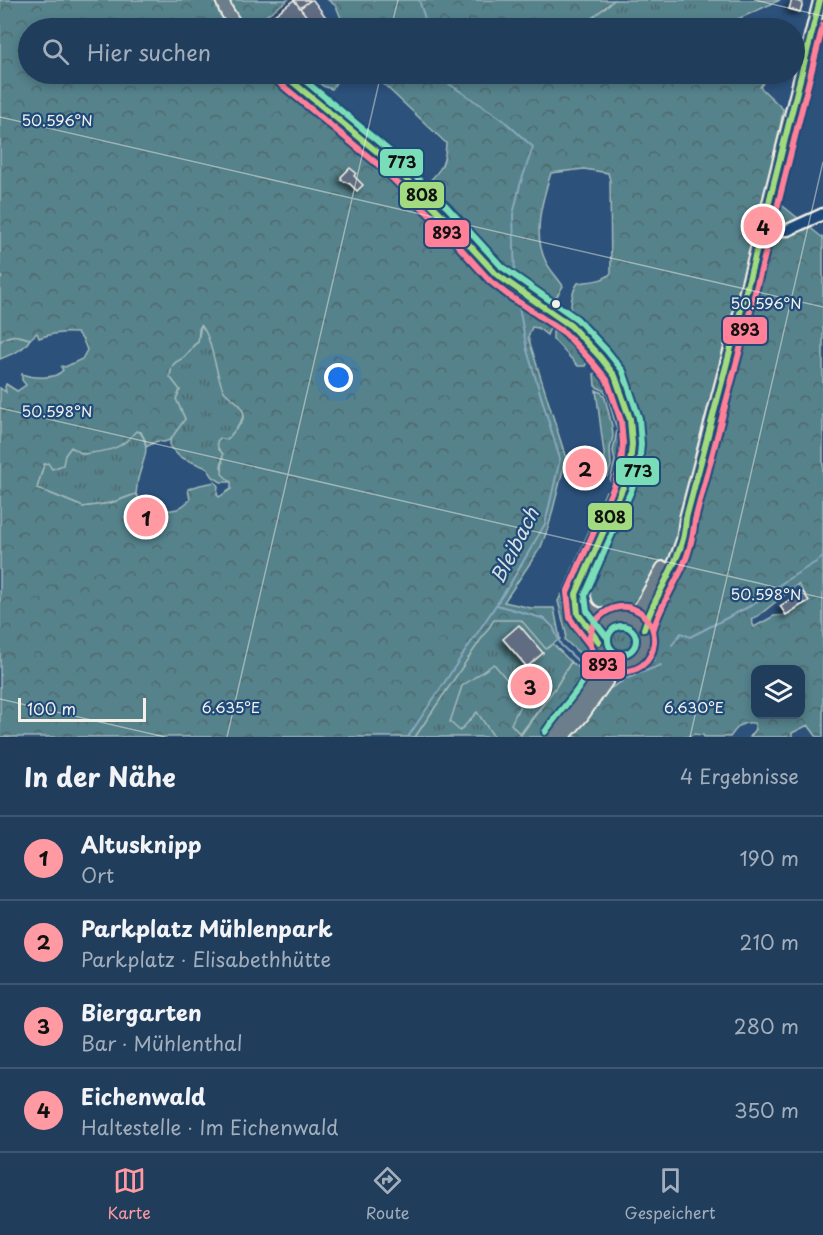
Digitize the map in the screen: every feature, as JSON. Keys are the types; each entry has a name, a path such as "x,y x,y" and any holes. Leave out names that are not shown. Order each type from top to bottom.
{"main road":[{"path":"222,0 231,18"},
{"path":"805,60 820,0"},
{"path":"295,84 387,160 496,274 571,326 615,376 630,419 633,444 630,465 623,488 576,594 582,621 602,648 615,662 622,663 635,659 644,649 646,635 644,629 636,620 594,614 585,602 584,577"},
{"path":"644,629 648,615 675,562 683,540 686,518 799,84"},
{"path":"552,737 576,708 602,669 601,630 609,620 639,609 648,597 686,518"},
{"path":"563,737 622,663"}],"street":[{"path":"763,226 788,230 823,214"}],"green space":[{"path":"0,0 288,0 262,18 18,18 18,84 275,84 350,142 422,211 490,286 549,323 550,328 547,335 538,328 532,327 528,337 566,458 541,547 504,602 531,608 554,608 560,639 546,649 521,620 494,620 415,737 0,737 0,388 6,392 6,384 17,391 26,385 22,380 22,374 38,377 55,375 63,370 62,366 65,367 82,359 87,350 77,333 58,333 39,338 37,333 30,339 11,336 0,342 0,279 2,278 0,274","holes":["201,325 211,346 223,389 240,405 244,414 242,422 227,440 220,438 217,441 218,448 223,454 222,474 231,482 231,489 219,497 218,486 215,482 200,485 188,489 190,500 182,506 165,510 149,506 136,494 111,503 83,507 37,488 44,464 48,463 52,469 63,465 65,455 71,447 83,454 106,451 124,443 136,431 141,432 146,447 157,441 170,440 185,419 176,399 180,390 170,377 172,366 185,357 193,345 198,342"]},
{"path":"328,0 614,0 592,18 341,18 336,6"},
{"path":"614,0 780,0 740,18 592,18"},
{"path":"321,84 335,84 332,89"},
{"path":"383,84 763,84 760,87 783,109 769,195 823,238 823,737 817,737 808,725 792,733 792,737 750,737 756,729 754,723 746,723 730,737 704,737 694,734 687,737 494,737 477,712 460,731 450,722 462,686 494,664 523,699 511,724 521,735 571,662 609,689 623,681 626,672 654,660 659,616 633,604 596,609 590,601 591,573 636,471 634,389 593,336 570,317 573,295 578,283 600,280 611,273 608,173 584,169 551,173 544,195 539,229 546,262 563,286 553,303 501,272 426,185 441,167 445,157 446,143","holes":["798,584 809,601 786,615 774,616 754,627 751,619"]},
{"path":"201,325 209,339 224,391 239,404 244,414 237,428 218,448 223,454 221,467 231,482 221,482 213,477 207,468 180,457 170,447 170,439 185,419 176,399 180,390 170,377 172,366 185,357 193,345 198,342"},
{"path":"555,328 575,345 579,342 588,352 590,356 585,366 578,366 553,339"},
{"path":"15,335 30,339 21,349 0,359 0,341"},
{"path":"598,369 605,373 617,396 625,420 626,452 623,470 615,492 574,586 584,629 580,631 570,616 564,589 606,491 611,491 614,484 610,481 615,461 613,451 617,430 607,394 595,386 594,374"},
{"path":"596,390 605,398 612,426 611,466 607,477"},
{"path":"135,431 140,432 146,448 136,494 111,503 83,507 37,488 44,464 65,455 71,447 83,454 105,450 118,445"},
{"path":"561,595 571,625 587,647 592,666 587,664 588,661 565,640 566,633 558,601"},
{"path":"504,613 534,625 571,662 556,687 518,737 415,737 494,619"},
{"path":"623,623 635,628 640,640 635,652 623,657 611,652 606,640 611,628"}],"building":[{"path":"294,0 308,18 270,18"},
{"path":"294,0 311,0 300,8"},
{"path":"313,0 326,18 308,18 300,8"},
{"path":"792,0 803,3 800,12 789,9"},
{"path":"350,168 363,185 357,191 350,184 341,180"},
{"path":"803,592 809,601 803,604 797,595"},
{"path":"797,595 803,604 786,615 780,606"},
{"path":"519,625 543,653 527,667 503,639"}],"waterway":[{"name":"Bleibach","path":"419,0 425,18"},
{"name":"Bleibach","path":"449,84 502,119 533,147 513,215 515,278"},
{"name":"Bleibach","path":"408,737 510,584 545,524 560,459 527,350 519,307"},
{"path":"672,645 681,633 690,637 752,605 823,557"},
{"path":"497,605 545,619 553,627 561,645 580,663 589,667"},
{"path":"622,677 628,678 661,665"}],"transit line":[{"name":"808","path":"805,59 820,0"},
{"name":"893","path":"653,631 689,549 823,25"},
{"name":"893","path":"281,84 381,167 434,219 490,281 565,333 607,380 621,421 623,444 621,463 615,484 567,593 570,618 592,648"},
{"name":"808","path":"295,84 387,160 496,274 571,326 615,376 630,419 632,444 630,465 623,487 576,594 578,614 599,642"},
{"name":"773","path":"309,84 393,154 447,207 502,267 577,319 623,371 639,418 641,444 639,467 631,491 585,595 587,611 606,636"},
{"name":"808","path":"644,629 683,539 686,518 799,84"},
{"name":"893","path":"640,612 620,607 602,614 594,624 590,636 591,650 597,661 607,668 619,671 631,671 642,666 650,656 654,642 652,626 642,614"},
{"name":"773","path":"622,626 632,630 636,640 632,650 622,654 612,650 608,640 612,630 622,626"},
{"name":"773","path":"545,732 581,685 592,664 595,652"}],"place":[{"name":"Eichenwald","path":"763,226"},
{"name":"Parkplatz Mühlenpark","path":"585,468"},
{"name":"Altusknipp","path":"146,517"},
{"name":"Biergarten","path":"530,686"}]}
